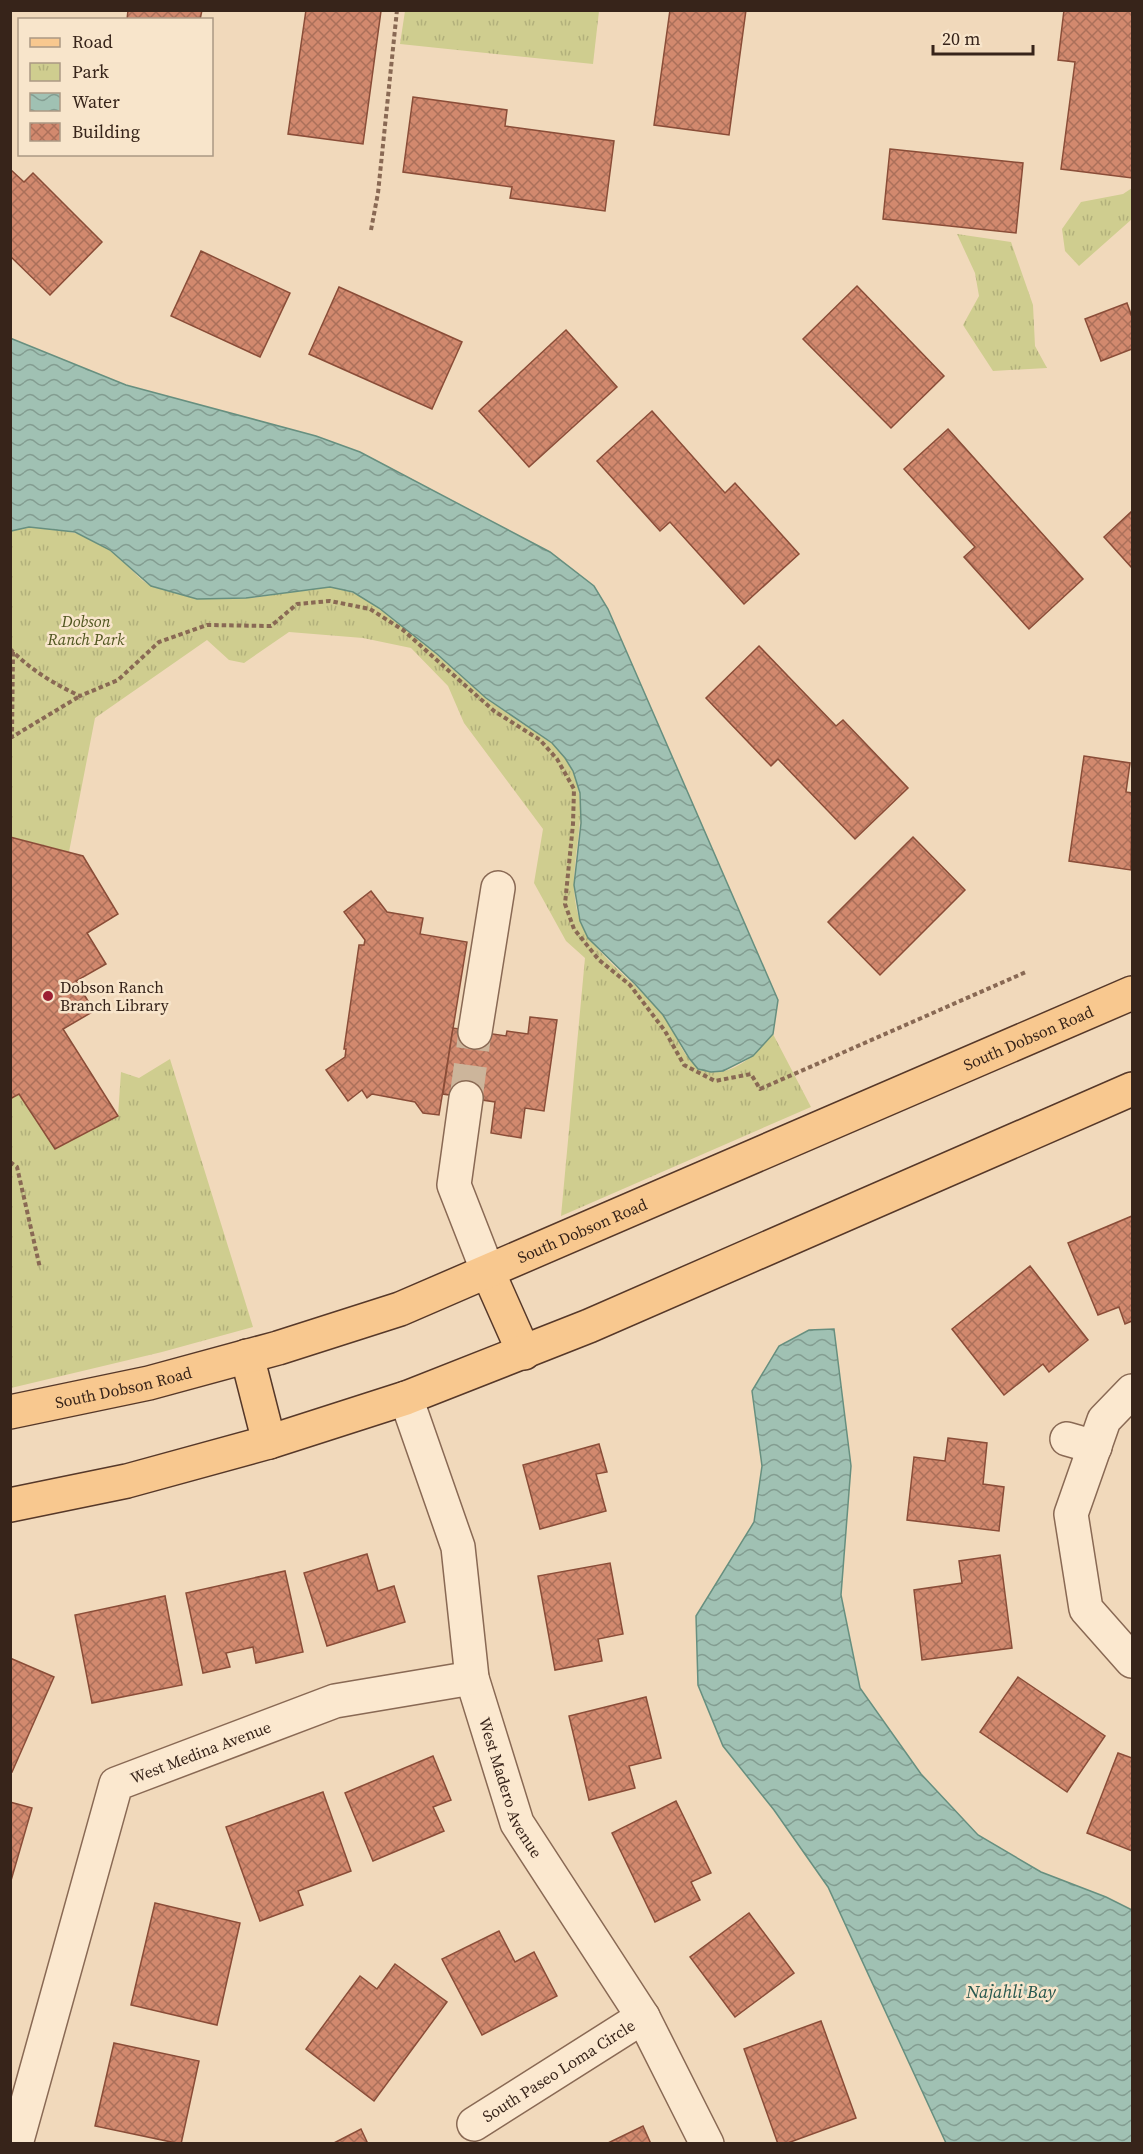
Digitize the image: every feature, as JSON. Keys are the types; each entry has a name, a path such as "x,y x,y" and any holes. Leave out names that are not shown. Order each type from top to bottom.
{"main road":[{"name":"South Dobson Road","path":"10,1412 149,1383 247,1356 400,1309 1132,993"},
{"path":"10,1504 127,1481 268,1442 406,1398 524,1353 1132,1089"},
{"path":"488,1272 524,1353"},
{"path":"247,1356 268,1442"}],"street":[{"path":"476,1032 498,888"},
{"path":"466,1098 454,1185 488,1272"},
{"path":"1132,1391 1081,1443 1071,1514 1086,1609 1132,1661"},
{"name":"West Madero Avenue","path":"406,1398 458,1547 472,1678 517,1823 643,2017 707,2144"},
{"name":"West Medina Avenue","path":"16,2144 116,1784 335,1701 472,1678"},
{"name":"South Paseo Loma Circle","path":"474,2124 643,2017"}],"path":[{"path":"371,230 378,193 397,10"},
{"path":"11,738 80,696 118,680 159,642 207,625 271,627 297,604 330,601 370,609 403,630 494,711 540,740 557,759 574,789 565,904 574,929 599,960 630,985 664,1031 684,1065 715,1082 751,1074 760,1089 1026,972"},
{"path":"12,650 22,661 51,682 80,696"},
{"path":"11,738 12,650"},
{"path":"10,1162 17,1167 40,1268"}],"green space":[{"path":"405,11 599,11 593,64 400,44"},
{"path":"1132,188 1132,219 1079,266 1065,251 1062,229 1081,202 1123,194"},
{"path":"957,234 1011,242 1033,305 1035,346 1047,368 993,371 963,325 979,296 975,273"},
{"name":"Dobson Ranch Park","path":"29,527 61,530 90,538 115,554 143,581 154,587 243,598 329,587 348,591 390,615 488,699 554,745 570,765 578,786 580,807 575,873 575,895 579,918 593,943 662,1013 688,1057 702,1069 721,1072 738,1066 761,1048 773,1034 811,1107 561,1216 585,958 566,941 534,883 543,829 464,723 448,686 411,648 363,638 289,632 244,663 229,660 207,640 95,718 69,852 11,837 10,531"},
{"path":"170,1059 253,1327 162,1352 11,1388 10,1099 19,1094 55,1149 118,1116 121,1072 139,1078"}],"water":[{"path":"10,338 126,385 316,436 360,452 550,552 594,586 608,609 778,1000 773,1034 753,1056 723,1071 711,1072 698,1069 663,1015 588,938 580,921 574,885 581,823 580,793 573,771 565,758 552,743 486,698 437,654 379,608 353,592 330,587 246,598 197,599 151,586 110,550 75,532 29,527 11,531"},
{"name":"Najahli Bay","path":"834,1329 851,1466 841,1595 860,1688 921,1774 978,1835 1041,1872 1106,1897 1132,1910 1132,2143 946,2143 828,1887 774,1810 723,1746 698,1685 696,1616 754,1522 762,1466 752,1391 779,1346 809,1330"}],"building":[{"path":"128,10 202,10 200,18 127,18"},
{"path":"306,10 381,11 363,144 288,134"},
{"path":"670,10 746,10 729,135 654,125"},
{"path":"1064,10 1132,10 1132,178 1061,169 1075,62 1058,60"},
{"path":"413,97 507,110 505,126 614,141 605,211 510,198 512,187 403,172"},
{"path":"890,149 1023,163 1016,233 883,219"},
{"path":"10,169 24,182 33,173 102,242 50,295 10,256"},
{"path":"201,251 290,293 260,357 171,316"},
{"path":"857,286 944,376 891,428 803,339"},
{"path":"339,287 462,342 432,409 309,354"},
{"path":"1127,303 1132,317 1132,349 1101,361 1085,319"},
{"path":"566,330 617,387 529,467 479,411"},
{"path":"652,411 725,493 735,483 799,554 744,604 670,522 660,531 597,461"},
{"path":"948,429 1083,579 1029,629 964,557 975,547 904,469"},
{"path":"1132,511 1132,568 1104,537"},
{"path":"759,646 836,726 843,720 908,788 855,839 778,759 771,766 706,698"},
{"path":"1084,756 1130,763 1126,792 1132,793 1131,870 1069,861"},
{"name":"Dobson Ranch Branch Library","path":"10,837 83,856 118,914 87,933 106,964 76,981 94,1011 63,1029 118,1116 55,1149 19,1094 10,1099"},
{"path":"913,837 965,890 880,975 828,922"},
{"path":"371,891 387,912 423,918 420,934 467,942 439,1115 423,1113 415,1102 372,1094 367,1098 362,1090 348,1101 326,1070 345,1057 346,1049 344,1049 359,945 364,945 365,940 344,912"},
{"path":"530,1017 557,1020 544,1111 525,1108 521,1138 491,1133 495,1102 443,1094 453,1028 506,1036 507,1031 528,1034"},
{"path":"1132,1216 1132,1321 1125,1324 1119,1307 1098,1315 1068,1243"},
{"path":"1030,1266 1088,1340 1049,1372 1043,1364 1004,1395 952,1329"},
{"path":"948,1438 987,1443 983,1484 1004,1487 999,1531 907,1520 914,1457 945,1461"},
{"path":"599,1444 607,1472 596,1474 606,1511 540,1529 523,1465"},
{"path":"367,1554 378,1591 394,1586 405,1622 327,1646 304,1573"},
{"path":"1000,1555 1012,1648 922,1660 914,1590 962,1583 959,1561"},
{"path":"610,1563 623,1634 598,1639 602,1661 555,1670 538,1576"},
{"path":"285,1571 303,1652 256,1663 253,1647 226,1653 230,1667 203,1673 186,1593"},
{"path":"165,1596 182,1685 92,1703 75,1615"},
{"path":"10,1658 54,1677 12,1772 10,1771"},
{"path":"1018,1677 1105,1736 1067,1792 980,1732"},
{"path":"646,1697 661,1758 629,1766 635,1788 589,1800 569,1716"},
{"path":"1118,1753 1132,1758 1132,1851 1087,1833"},
{"path":"433,1756 451,1800 433,1807 444,1831 373,1861 345,1793"},
{"path":"323,1792 351,1871 298,1891 303,1905 260,1921 226,1827"},
{"path":"676,1801 711,1873 691,1882 700,1900 655,1922 612,1833"},
{"path":"10,1802 32,1808 10,1884"},
{"path":"155,1903 240,1923 217,2025 131,2005"},
{"path":"749,1913 794,1973 735,2017 690,1957"},
{"path":"499,1931 515,1962 534,1952 557,1996 482,2035 442,1959"},
{"path":"395,1964 447,2002 374,2101 306,2049 360,1976 377,1989"},
{"path":"821,2021 856,2118 785,2144 778,2144 744,2049"},
{"path":"114,2043 199,2061 181,2144 95,2126"},
{"path":"643,2126 651,2144 606,2144"},
{"path":"361,2129 368,2144 332,2144"}],"tunnel":[{"path":"466,1098 475,1032"}],"place":[{"name":"Dobson Ranch Branch Library","path":"48,996"}]}
